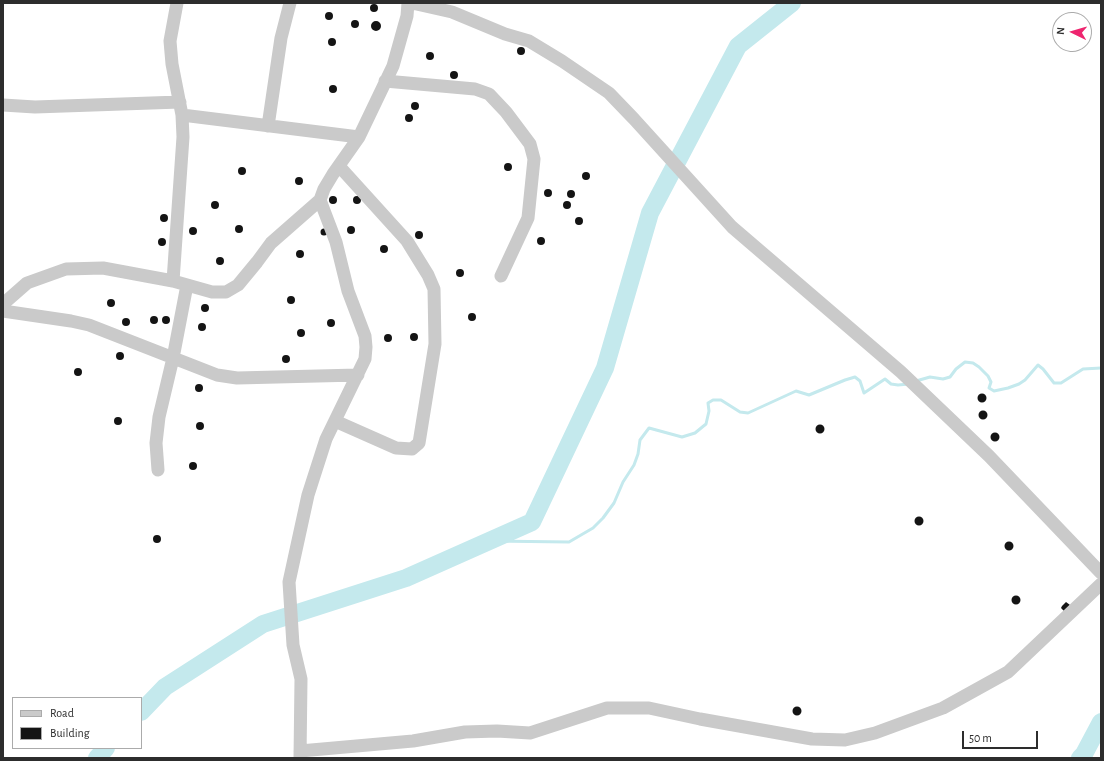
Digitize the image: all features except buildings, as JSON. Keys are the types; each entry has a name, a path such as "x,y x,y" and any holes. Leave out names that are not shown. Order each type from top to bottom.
{"street":[{"path":"173,281 183,137 182,116 172,64 170,41 177,3"},
{"path":"268,126 281,38 290,3"},
{"path":"3,304 27,283 66,269 103,268 173,281 212,292 226,292 238,285 271,243 320,200 324,188 359,138 393,66 407,16 408,3"},
{"path":"412,3 456,7 505,34 529,41 562,61 609,93 732,227 901,372 989,456 1101,572"},
{"path":"385,82 475,90 489,94 506,112 530,144 534,159 528,218 501,276"},
{"path":"3,105 35,107 180,102"},
{"path":"182,116 359,138"},
{"path":"335,421 396,448 412,449 419,442 435,344 434,289 428,274 407,241 339,166"},
{"path":"320,200 336,242 348,291 365,336 366,347 365,359 326,439 308,495 289,582 293,645 302,679 300,754 413,741 465,732 497,730 530,733 607,708 649,708 700,719 812,739 845,740 875,733 943,708 1008,672 1101,584"},
{"path":"158,470 156,443 159,417 173,358 187,285"},
{"path":"3,311 89,325 217,375 237,378 358,375"}],"waterway":[{"path":"142,711 165,687 263,624 406,578 532,522 605,368 650,213 738,46 792,3"},
{"path":"916,381 930,377 943,379 950,377 956,369 965,362 973,363 979,367 988,376 991,382 989,388 994,391 1019,384 1025,380 1038,365 1054,383 1061,383 1083,369 1101,368"},
{"path":"490,541 569,542 593,528 603,518 614,503 623,482 634,465 638,454 640,440 649,428 682,437 695,433 706,424 709,411 708,403 713,400 721,400 740,412 748,413 796,391 809,395 855,377 860,381 864,393 885,379 891,384 909,384"},
{"path":"1080,758 1084,754 1101,722"},
{"path":"97,758 105,749"}]}
